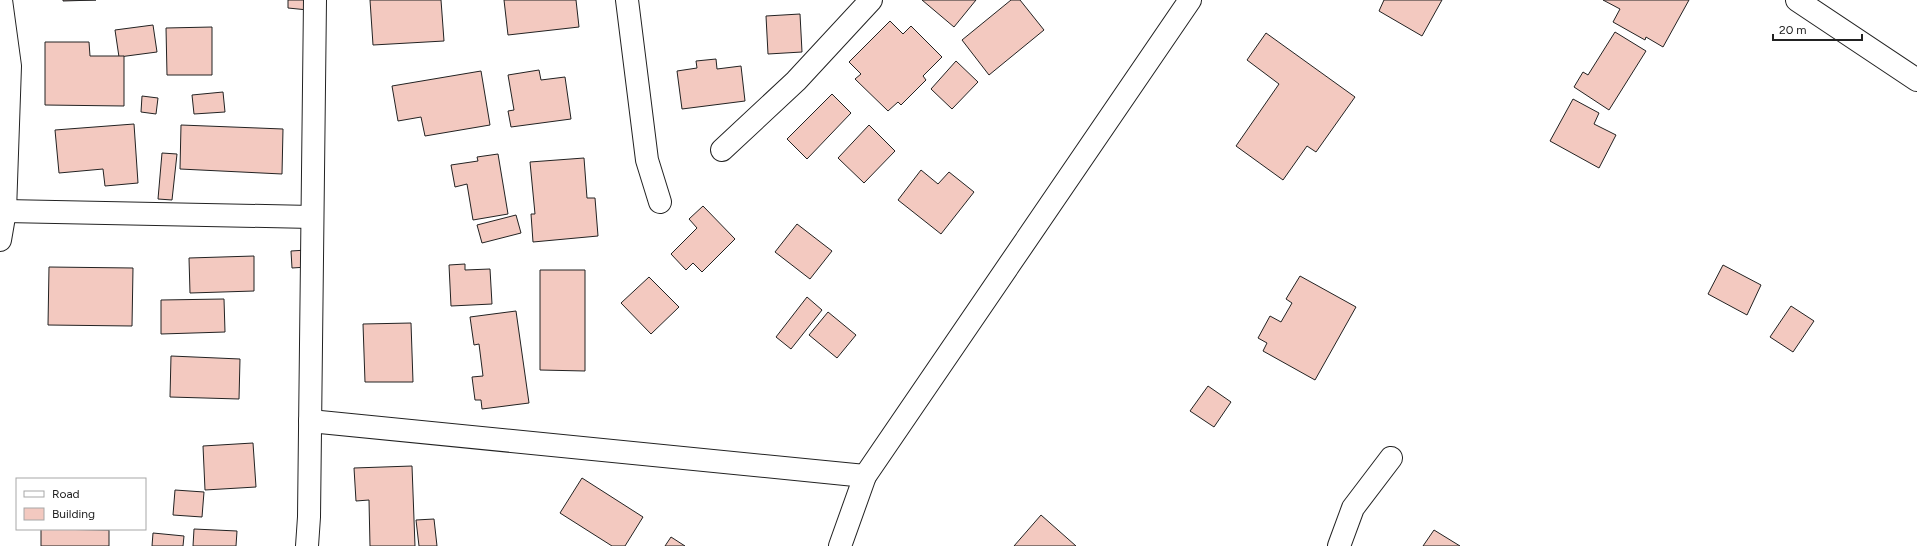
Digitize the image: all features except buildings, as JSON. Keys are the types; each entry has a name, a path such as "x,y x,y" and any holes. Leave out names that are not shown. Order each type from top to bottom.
{"street":[{"path":"0,0 10,66 5,211 0,240"},
{"path":"307,546 315,0"},
{"path":"627,0 647,160 660,202"},
{"path":"722,150 796,81 870,0"},
{"path":"840,546 865,476 1190,0"},
{"path":"1797,0 1917,80"},
{"path":"5,211 312,217"},
{"path":"310,421 865,476"},
{"path":"1339,546 1353,508 1391,458"}]}
